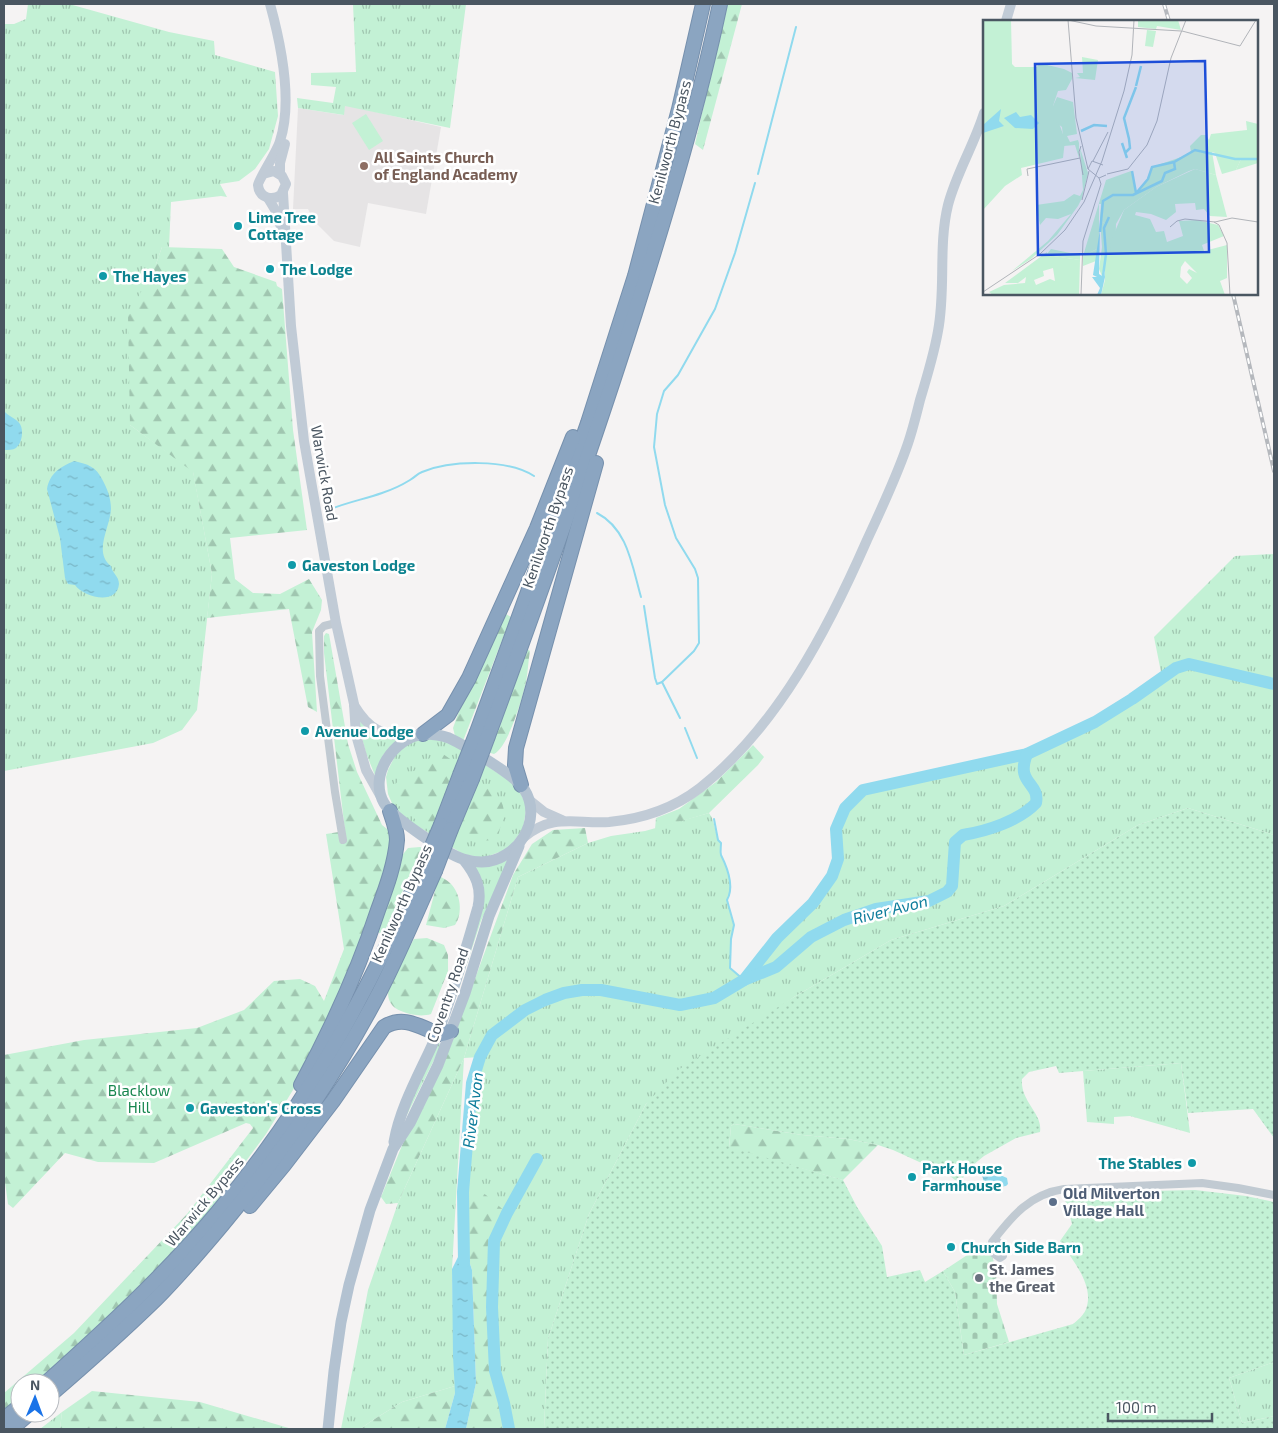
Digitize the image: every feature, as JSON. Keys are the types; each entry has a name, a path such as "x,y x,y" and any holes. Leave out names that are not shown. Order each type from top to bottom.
{"highway":[{"name":"Kenilworth Bypass","path":"483,734 588,423 635,276 679,109 704,4"},
{"name":"Kenilworth Bypass","path":"352,1042 406,938 429,869 483,734 529,627 583,474 666,217 706,67 720,4"},
{"path":"521,785 515,765 516,748 666,217"},
{"path":"416,735 448,715 469,678 537,528 598,373 619,326"},
{"path":"242,1182 294,1097 321,1048 361,960 383,897 396,850 397,835 390,810"},
{"name":"Kenilworth Bypass","path":"354,1012 429,869"},
{"name":"Warwick Bypass","path":"57,1373 150,1287 217,1213 242,1182 311,1084 354,1012"},
{"path":"157,1298 214,1246 260,1193 333,1102 384,1027 392,1022 402,1021 415,1024 437,1034 451,1030"},
{"name":"Warwick Bypass","path":"60,1386 157,1298 248,1195 307,1112 352,1042"}],"main road":[{"path":"416,735 449,738 503,771 521,785 529,800 530,821 521,841 509,854 494,860 480,862 464,860 404,823 390,810 382,798 381,778 386,761 396,747 416,735"},
{"name":"Coventry Road","path":"328,1429 336,1353 349,1285 370,1210 393,1149 420,1103 438,1065 465,992 489,916 521,841"},
{"name":"Coventry Road","path":"393,1149 398,1121 437,1034 461,967 479,902 480,892 477,879 464,860"}],"street":[{"path":"270,4 279,42 284,80 286,139 280,163 280,174"},
{"path":"1006,20 1011,4"},
{"path":"521,841 543,824 563,821 602,822 626,820 654,812 687,797 712,778 745,744 769,715 810,655 847,586 907,446 938,329 942,301 943,240 946,213 953,190 975,141 983,116"},
{"path":"263,174 272,171 280,174 286,182 283,192 279,197 268,198 263,195 259,188 259,181 263,174 278,148 285,118"},
{"name":"Warwick Road","path":"283,192 291,319 300,412 336,623 354,704 356,735 366,770 382,798"},
{"name":"Warwick Road","path":"268,198 279,219 286,244"},
{"path":"336,623 324,626 319,631 318,664 342,840"},
{"name":"Warwick Road","path":"354,704 362,718 376,730 388,735 416,735"},
{"path":"529,800 544,812 563,821"},
{"path":"995,1239 1008,1221 1029,1202 1046,1192 1064,1189 1202,1183 1274,1195"}],"shaded area":[{"name":"All Saints Church of England Academy","path":"345,105 441,127 426,214 368,203 360,247 334,241 313,220 308,209 293,209 298,108 343,115"}],"green space":[{"path":"28,4 69,4 169,32 214,41 215,55 275,72 278,116 269,149 255,169 239,181 220,184 227,197 221,196 171,202 169,248 162,247 156,264 130,425 193,471 212,574 197,710 182,730 153,743 4,771 4,24 14,24 26,19"},
{"path":"353,4 466,4 450,128 345,106 344,115 298,108 297,98 333,103 336,87 311,85 311,73 356,72"},
{"path":"727,4 742,4 703,150 695,144"},
{"path":"366,114 383,141 369,150 352,123"},
{"path":"162,247 222,249 234,267 276,282 277,286 282,289 293,430 307,530 230,538 235,579 253,593 280,594 309,579 322,600 321,610 312,632 317,712 308,707 289,609 207,618 212,574 193,472 130,425 128,316 156,264"},
{"path":"1274,554 1274,835 1188,808 1138,825 1004,906 891,940 794,997 646,1104 589,1214 548,1339 544,1429 509,1429 495,1371 492,1307 494,1241 507,1213 464,1181 472,1083 480,1057 464,1058 518,877 588,843 611,836 645,831 709,813 721,843 721,855 728,871 730,883 727,900 734,925 731,939 730,968 745,980 777,938 813,903 832,876 838,859 836,829 845,808 863,790 1027,754 1095,722 1132,699 1162,677 1154,637 1235,556"},
{"path":"506,614 511,617 463,741 455,736 453,728 489,646"},
{"name":"Blacklow Hill","path":"326,633 329,634 348,744 357,772 382,825 391,832 390,852 360,952 304,1072 266,1134 207,1214 140,1288 69,1357 50,1373 27,1373 74,1333 187,1214 253,1128 250,1124 246,1123 154,1163 98,1162 65,1153 13,1208 8,1204 4,1175 4,1055 84,1040 197,1028 244,1010 274,981 300,979 315,986 324,1001 344,949 326,834 345,831 324,653 324,636"},
{"path":"526,648 530,651 527,677 509,734 499,750 494,754 487,752"},
{"path":"357,720 397,740 383,755 376,778 366,753"},
{"path":"431,738 451,742 517,786 525,803 526,810 523,829 508,849 483,858 463,854 406,819 394,808 388,794 386,777 396,754 412,741"},
{"path":"753,745 764,757 709,813 655,829 656,818 679,809 716,782"},
{"path":"435,754 443,754 456,763 432,828 415,819 393,801 393,793 400,779 420,767"},
{"path":"476,781 497,795 503,805 503,818 498,838 492,840 471,839 455,834"},
{"path":"1188,808 1274,835 1274,1138 1253,1109 1188,1113 1181,1063 1059,1073 1056,1066 1029,1072 1022,1079 1022,1087 1038,1119 1040,1132 1016,1138 984,1156 967,1170 960,1184 950,1176 893,1150 848,1139 802,1135 734,1124 731,1126 729,1147 843,1180 857,1207 882,1246 887,1277 920,1270 925,1282 943,1271 955,1292 964,1355 1073,1324 1084,1313 1088,1300 1085,1282 1060,1241 1072,1224 1063,1193 1195,1190 1246,1196 1274,1202 1274,1362 1229,1378 1242,1423 1274,1416 1274,1429 544,1429 548,1339 589,1214 646,1104 678,1070 794,997 891,940 1004,906 1138,825"},
{"path":"585,828 588,843 518,877 464,1058 398,1203 386,1204 381,1197 403,1143 443,1066 513,875 532,844 553,830"},
{"path":"408,848 423,848 419,865 412,870 383,935 376,931 400,858"},
{"path":"509,859 481,921 451,1012 479,918 473,866"},
{"path":"439,876 454,887 460,904 458,920 455,925 444,928 426,925"},
{"path":"427,938 444,945 448,955 448,971 431,1014 412,1014 401,1011 392,1005 389,997 392,977 414,939"},
{"path":"438,1042 441,1045 402,1125 401,1124"},
{"path":"464,1058 452,1269 455,1386 402,1402 360,1429 341,1429 368,1290 398,1203"},
{"path":"1181,1063 1190,1133 1130,1116 1114,1117 1114,1124 1087,1122 1083,1071"},
{"path":"734,1124 802,1135 848,1139 878,1145 843,1180 729,1148 731,1126"},
{"path":"464,1181 486,1195 507,1213 494,1241 492,1307 495,1371 509,1429 466,1429 476,1383 472,1270 464,1245"},
{"path":"987,1242 996,1268 997,1304 1009,1342 964,1355 955,1292 943,1271"},
{"path":"1274,1362 1274,1416 1242,1423 1229,1378"},
{"path":"455,1386 455,1393 445,1429 360,1429 402,1402"},
{"name":"Blacklow Hill","path":"10,1388 10,1407 4,1412 4,1393"},
{"path":"92,1391 200,1402 292,1429 60,1429 62,1412"},
{"path":"62,1412 60,1429 40,1429 48,1423 60,1423 60,1414"}],"water":[{"path":"4,411 19,422 22,430 20,443 12,450 4,450"},
{"path":"74,461 87,465 100,475 109,497 111,509 104,539 103,554 119,584 117,591 106,597 92,596 85,593 75,585 68,584 65,578 60,538 47,489 48,483 56,471"},
{"path":"993,1169 998,1174 1007,1178 1008,1184 1006,1186 992,1188 985,1186 982,1175 984,1171"},
{"path":"464,1245 472,1270 476,1383 466,1429 445,1429 455,1393 452,1269"}],"waterway":[{"path":"758,174 796,27"},
{"path":"662,682 694,651 699,643 698,578 695,569 676,538 665,505 654,447 657,414 664,391 678,375 715,309 735,253 755,183"},
{"path":"331,509 385,492 404,484 422,472 448,465 495,464 523,470 534,476"},
{"path":"597,513 607,520 622,538 631,561 641,597"},
{"path":"644,606 655,678 657,684 662,682 680,718"},
{"name":"River Avon","path":"744,980 777,938 813,903 832,876 838,859 836,829 845,808 863,790 1027,754 1095,722 1176,668 1189,664 1274,684"},
{"path":"685,728 697,758"},
{"name":"River Avon","path":"464,1262 463,1192 472,1083 480,1057 492,1035 525,1010 564,993 582,990 601,990 680,1005 714,998 744,980 776,967 811,937 844,920 876,909 929,901 947,892 952,886 955,842 963,835 992,828 1012,820 1036,803 1035,791 1024,771 1027,754"},
{"path":"714,819 718,840 721,843 721,855 728,871 730,883 727,900 734,925 731,939 730,968 744,980"},
{"path":"509,1429 495,1371 492,1307 494,1241 537,1159"}],"railway":[{"path":"1164,4 1169,20"},
{"path":"1233,295 1274,471"}],"place":[{"name":"All Saints Church of England Academy","path":"364,166"},
{"name":"Lime Tree Cottage","path":"238,226"},
{"name":"The Lodge","path":"270,269"},
{"name":"The Hayes","path":"103,276"},
{"name":"Gaveston Lodge","path":"292,565"},
{"name":"Avenue Lodge","path":"305,731"},
{"name":"Gaveston's Cross","path":"190,1108"},
{"name":"The Stables","path":"1192,1163"},
{"name":"Park House Farmhouse","path":"912,1177"},
{"name":"Old Milverton Village Hall","path":"1053,1202"},
{"name":"Church Side Barn","path":"951,1247"},
{"name":"St. James the Great","path":"979,1278"}]}
